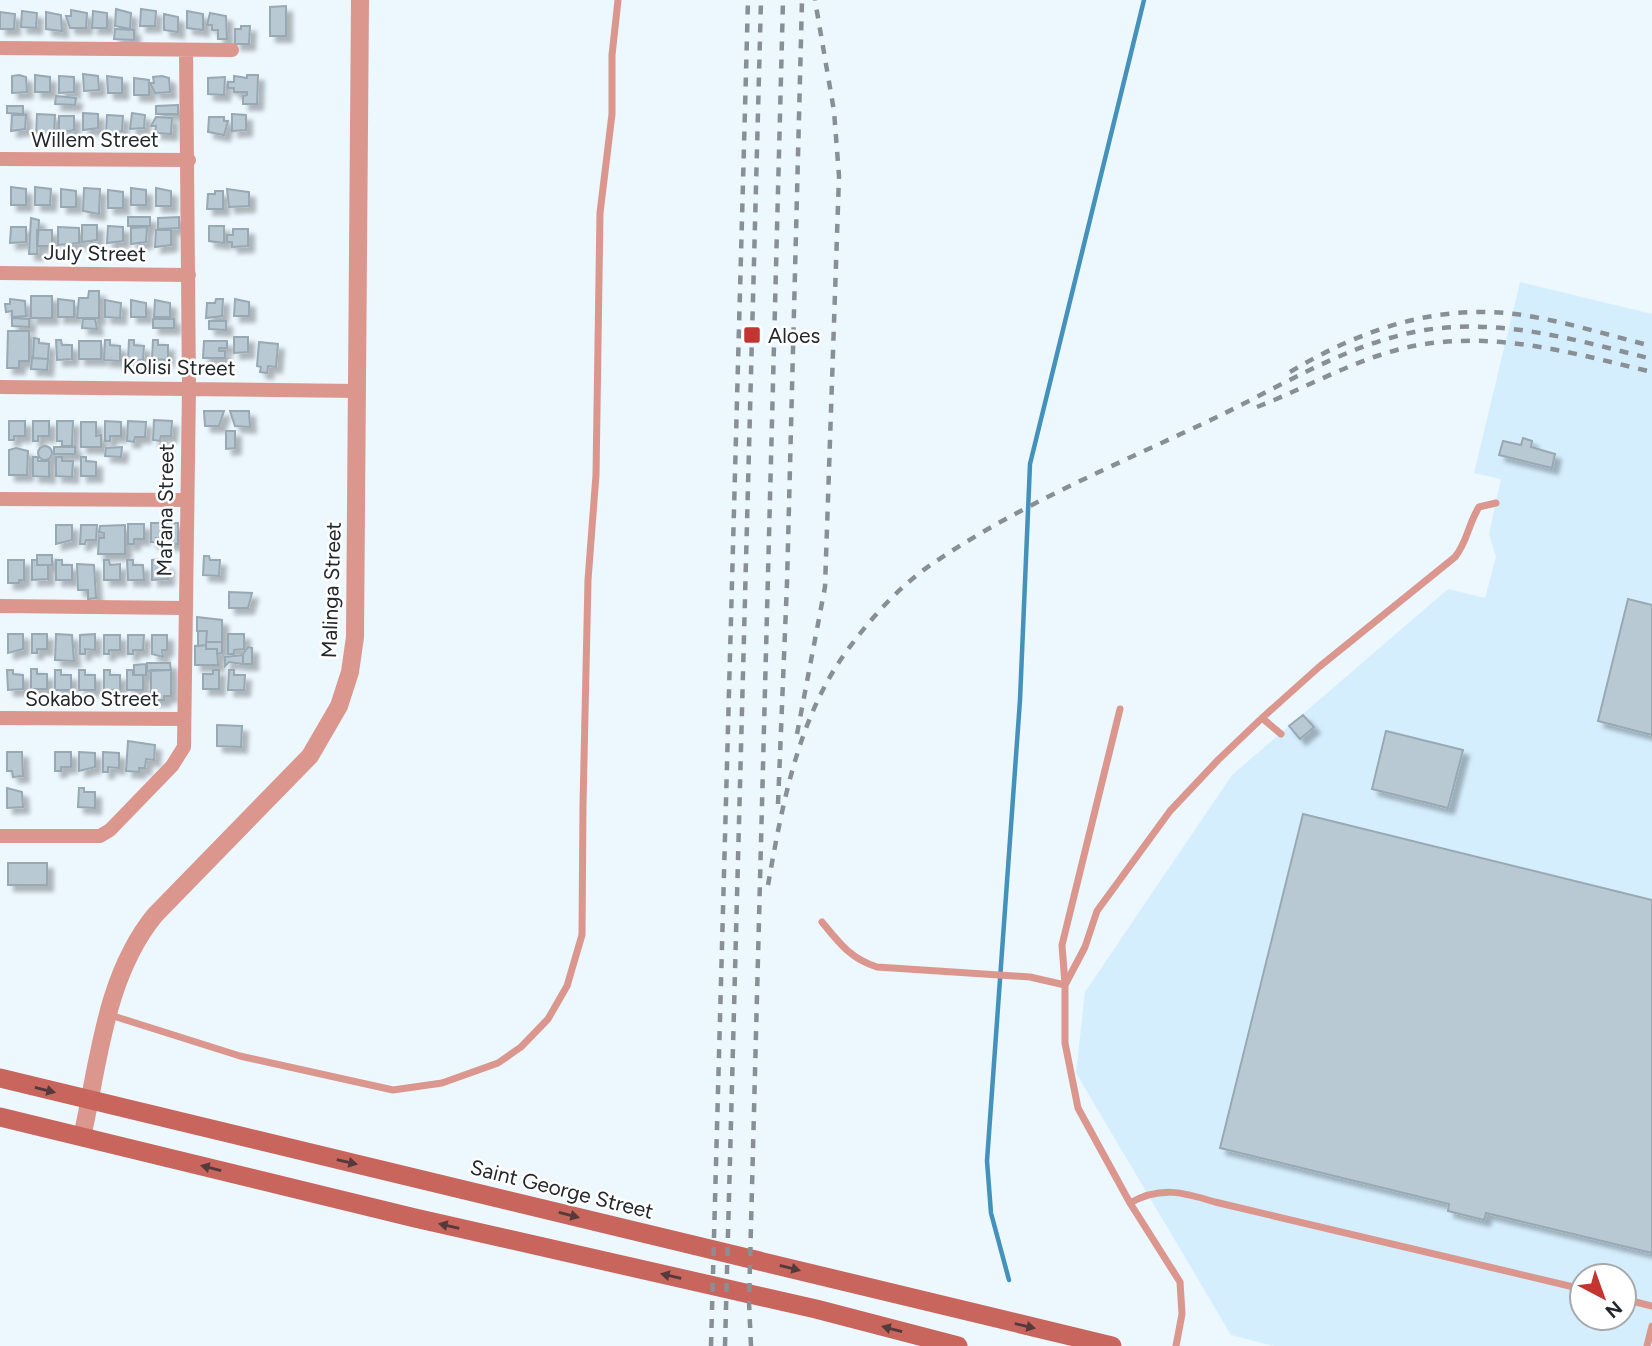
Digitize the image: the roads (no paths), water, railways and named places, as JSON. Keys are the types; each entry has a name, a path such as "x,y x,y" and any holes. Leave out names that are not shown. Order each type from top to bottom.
{"main road":[{"name":"Saint George Street","path":"0,1078 1112,1346"},
{"path":"0,1117 415,1218 816,1308 958,1346"}],"street":[{"name":"Malinga Street","path":"82,1137 121,969 142,931 304,762 321,739 339,706 350,672 355,637 360,0"},
{"path":"0,48 232,50"},
{"name":"Mafana Street","path":"0,836 100,836 110,830 180,757 184,747 185,500 189,388 186,50"},
{"name":"Willem Street","path":"0,159 189,160"},
{"name":"July Street","path":"0,272 189,275"},
{"name":"Kolisi Street","path":"0,387 357,391"},
{"path":"0,499 185,500"},
{"path":"0,606 185,608"},
{"name":"Sokabo Street","path":"0,718 184,719"}],"lane":[{"path":"109,1014 240,1056 393,1090 442,1083 498,1063 522,1047 548,1019 568,986 582,935 588,580 596,475 600,213 612,114 612,55 618,0"},
{"path":"1065,985 1085,947 1097,911 1170,811 1262,718 1455,557 1465,545 1472,518 1479,507 1496,503"},
{"path":"1120,709 1062,945 1065,1043 1078,1108 1129,1203 1180,1282 1182,1314 1176,1346"},
{"path":"1262,718 1280,734"},
{"path":"822,922 847,952 860,961 877,967 1030,977 1065,985"},
{"path":"1129,1203 1156,1191 1181,1192 1568,1286"},
{"path":"1647,1346 1652,1326"}],"waterway":[{"path":"1009,1280 991,1213 987,1161 1020,700 1030,464 1144,0"}],"railway":[{"path":"711,1346 748,0"},
{"path":"725,1346 761,0"},
{"path":"751,1346 749,1302 783,0"},
{"path":"778,804 787,583 802,0"},
{"path":"797,734 825,587 839,176 834,111 815,0"},
{"path":"1290,372 1342,344 1370,333 1426,317 1455,313 1515,314 1652,346"},
{"path":"768,885 794,764 829,678 856,639 898,592 922,571 968,541 1038,502 1318,366 1344,354 1398,336 1454,327 1511,329 1568,338 1652,359"},
{"path":"1257,407 1380,355 1449,341 1482,341 1550,349 1652,372"}],"place":[{"name":"Aloes","path":"752,335"}]}
